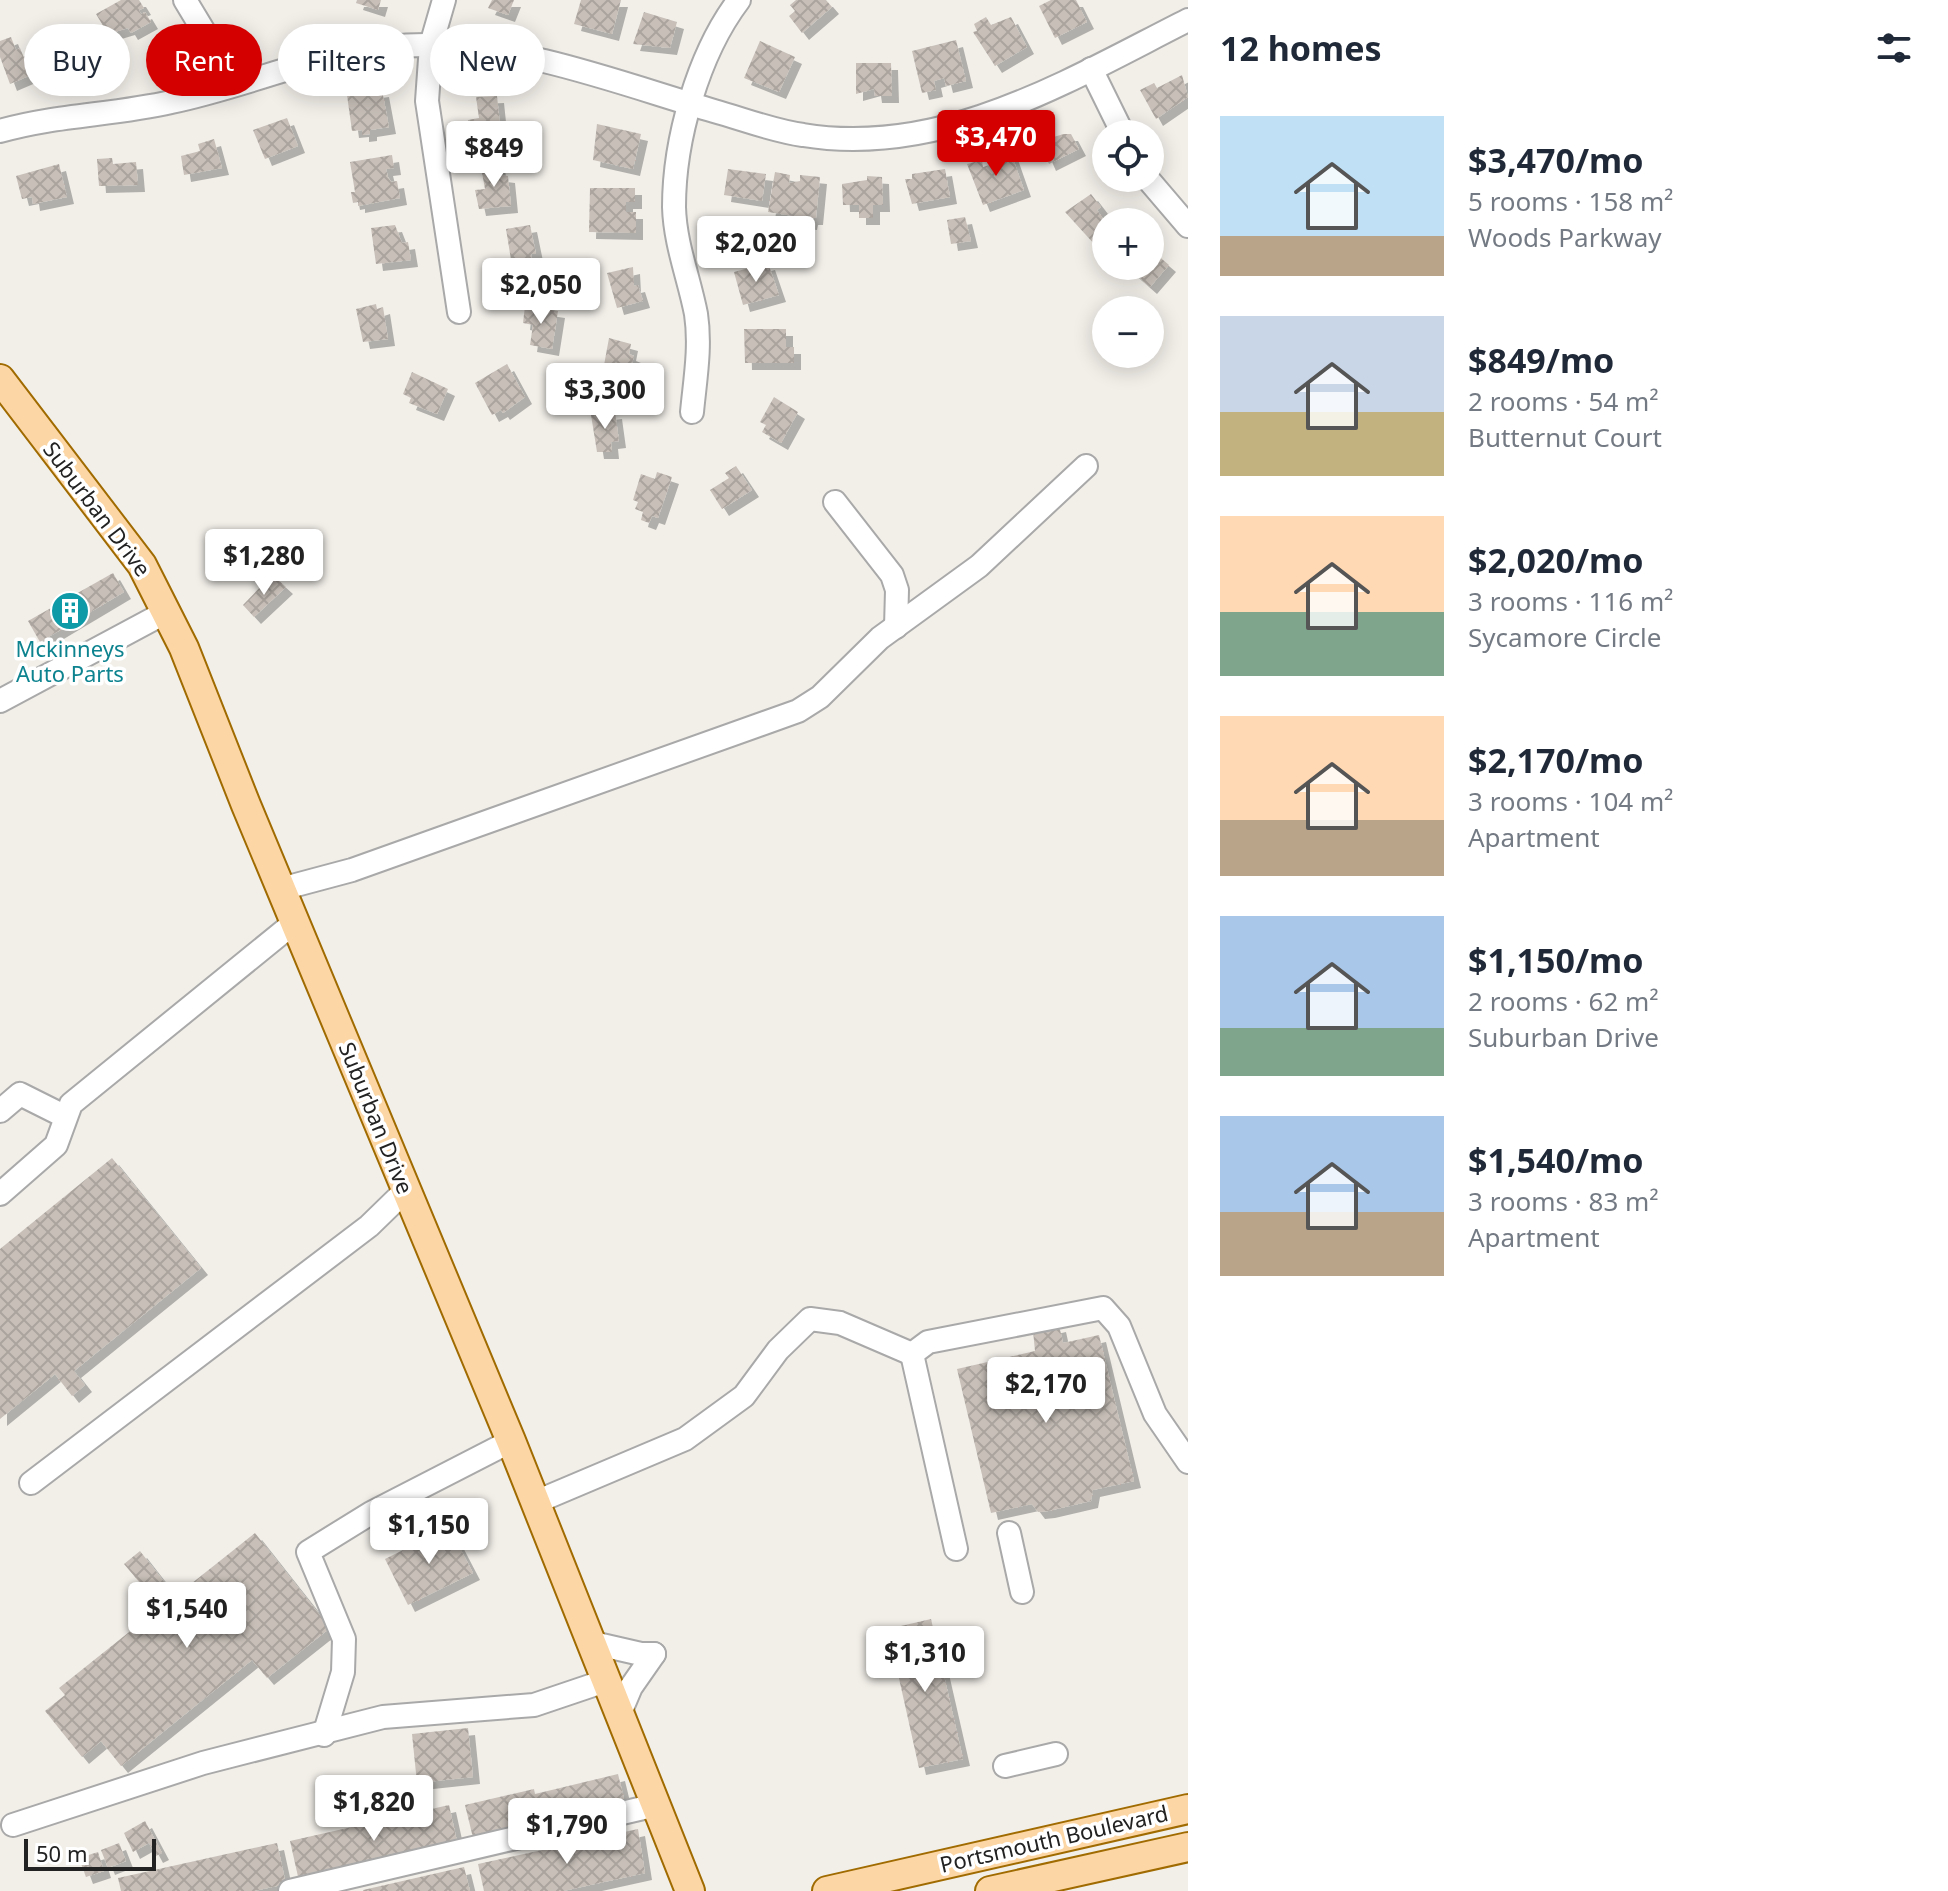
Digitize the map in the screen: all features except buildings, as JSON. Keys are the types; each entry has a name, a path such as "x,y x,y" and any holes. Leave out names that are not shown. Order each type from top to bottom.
{"main road":[{"name":"Suburban Drive","path":"0,379 106,514 142,565 168,611 536,1502 690,1891"},
{"name":"Portsmouth Boulevard","path":"827,1891 1188,1809"},
{"name":"Portsmouth Boulevard","path":"990,1891 1188,1847"}],"street":[{"path":"185,0 199,24"},
{"path":"437,24 444,0"},
{"path":"692,412 698,351 697,319 681,256 674,206 679,161 691,104 707,60 739,0"},
{"path":"545,63 803,135 885,137 927,131 1002,111 1188,20"},
{"path":"262,76 348,52 430,45"},
{"path":"430,59 427,101 459,312"},
{"path":"1091,69 1116,120"},
{"path":"0,131 169,103 192,96"},
{"path":"1159,192 1188,226"},
{"path":"281,889 352,870 798,711 820,697 860,655 979,566 1086,466"},
{"path":"835,502 892,575 897,590 896,627"},
{"path":"0,701 168,611"},
{"path":"0,1194 56,1145 64,1116 71,1104 295,922"},
{"path":"0,1111 20,1094 64,1116"},
{"path":"31,1483 369,1226 406,1190"},
{"path":"912,1354 928,1342 1103,1308 1119,1326 1155,1414 1188,1462"},
{"path":"536,1502 685,1439 744,1396 778,1350 810,1319 840,1323 912,1354"},
{"path":"912,1354 956,1549"},
{"path":"324,1735 343,1672 344,1639 308,1552 371,1513 511,1441"},
{"path":"1009,1533 1022,1592"},
{"path":"593,1643 654,1654 631,1687 620,1713"},
{"path":"13,1825 203,1763 324,1735 383,1717 534,1705 608,1680"},
{"path":"1005,1766 1056,1754"},
{"path":"290,1891 656,1805"},
{"path":"1089,1831 1098,1867"}],"place":[{"name":"Mckinneys Auto Parts","path":"70,611"}]}
